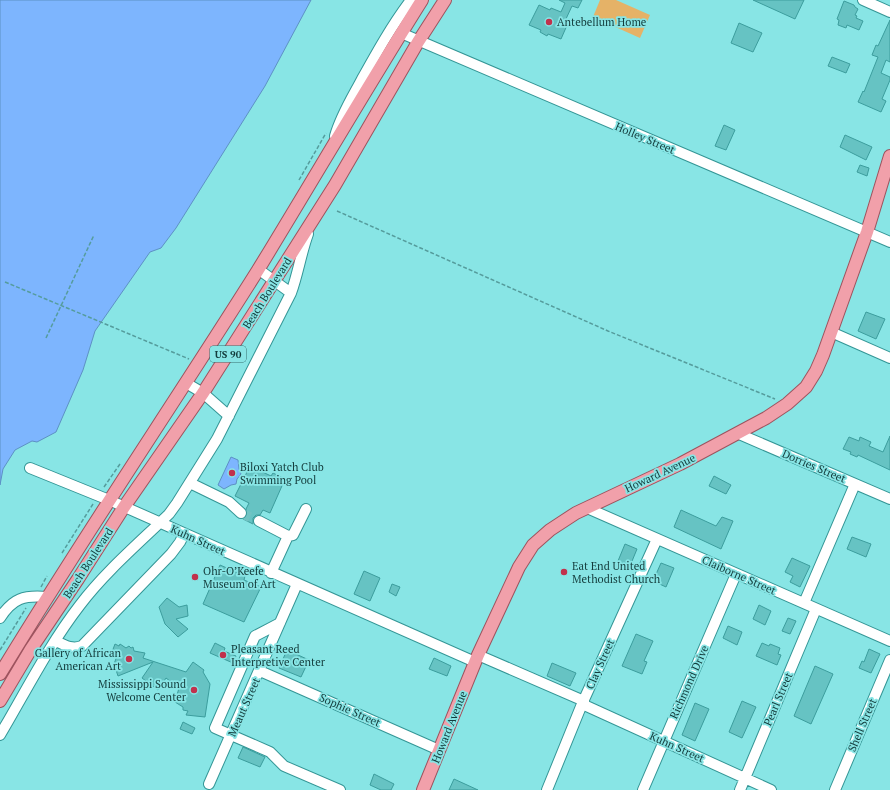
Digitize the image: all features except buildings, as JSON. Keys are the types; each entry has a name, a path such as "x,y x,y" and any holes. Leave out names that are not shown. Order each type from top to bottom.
{"main road":[{"name":"Beach Boulevard","path":"0,674 43,592 104,498 186,383 332,149 422,0"},
{"name":"Beach Boulevard","path":"0,701 31,648 78,579 124,507 203,393 312,222 379,111 418,42 445,0"},
{"name":"Howard Avenue","path":"423,790 477,659 519,567 533,545 560,522 739,434 787,404 806,387 816,371 831,332 867,232 890,156"}],"street":[{"path":"332,149 344,112 379,49 399,16 411,0"},
{"path":"863,0 890,12"},
{"name":"Holley Street","path":"401,33 418,42 890,242"},
{"path":"0,735 56,641 80,605 106,575 159,523 177,503 217,439 291,293 304,244 312,222"},
{"path":"258,269 291,293"},
{"path":"831,332 890,358"},
{"path":"186,383 203,393 229,416"},
{"name":"Dorries Street","path":"739,434 890,499"},
{"name":"Kuhn Street","path":"30,468 104,498 271,573 583,702 663,741 771,790"},
{"path":"190,483 229,502 241,513"},
{"path":"804,603 855,484"},
{"name":"Claiborne Street","path":"587,508 890,641"},
{"path":"259,521 288,536 293,535 306,509"},
{"path":"56,641 68,647 78,648 82,646 171,554 184,534"},
{"path":"271,573 288,536"},
{"name":"Clay Street","path":"547,790 583,702 657,539"},
{"name":"Richmond Drive","path":"643,790 736,574"},
{"name":"Meaut Street","path":"210,784 297,584"},
{"path":"0,618 13,602 21,598 34,596 43,592"},
{"name":"Pearl Street","path":"740,790 816,609"},
{"path":"280,623 255,636 215,728 270,752 284,766 340,790"},
{"name":"Shell Street","path":"835,790 890,660"},
{"name":"Sophie Street","path":"260,671 439,750"}],"path":[{"path":"297,183 327,129"},
{"path":"337,211 608,331 787,404"},
{"path":"46,338 60,305 94,235"},
{"path":"5,282 189,359"},
{"path":"61,555 104,498 120,463"},
{"path":"43,592 48,575"},
{"path":"0,650 26,607"}],"shaded area":[{"path":"600,0 616,0 650,15 640,38 593,17"}],"water":[{"path":"0,0 311,0 265,86 176,228 161,248 150,252 95,331 83,370 56,432 37,442 32,441 15,450 3,469 0,485"},
{"name":"Biloxi Yatch Club Swimming Pool","path":"231,457 238,460 241,474 237,479 236,484 224,489 218,485"}],"tunnel":[{"path":"241,513 259,521"}],"place":[{"name":"Antebellum Home","path":"549,22"},
{"name":"Biloxi Yatch Club Swimming Pool","path":"232,473"},
{"name":"Eat End United Methodist Church","path":"564,572"},
{"name":"Ohr-O’Keefe Museum of Art","path":"195,577"},
{"name":"Pleasant Reed Interpretive Center","path":"223,655"},
{"name":"Gallery of African American Art","path":"129,659"},
{"name":"Mississippi Sound Welcome Center","path":"194,690"}]}
